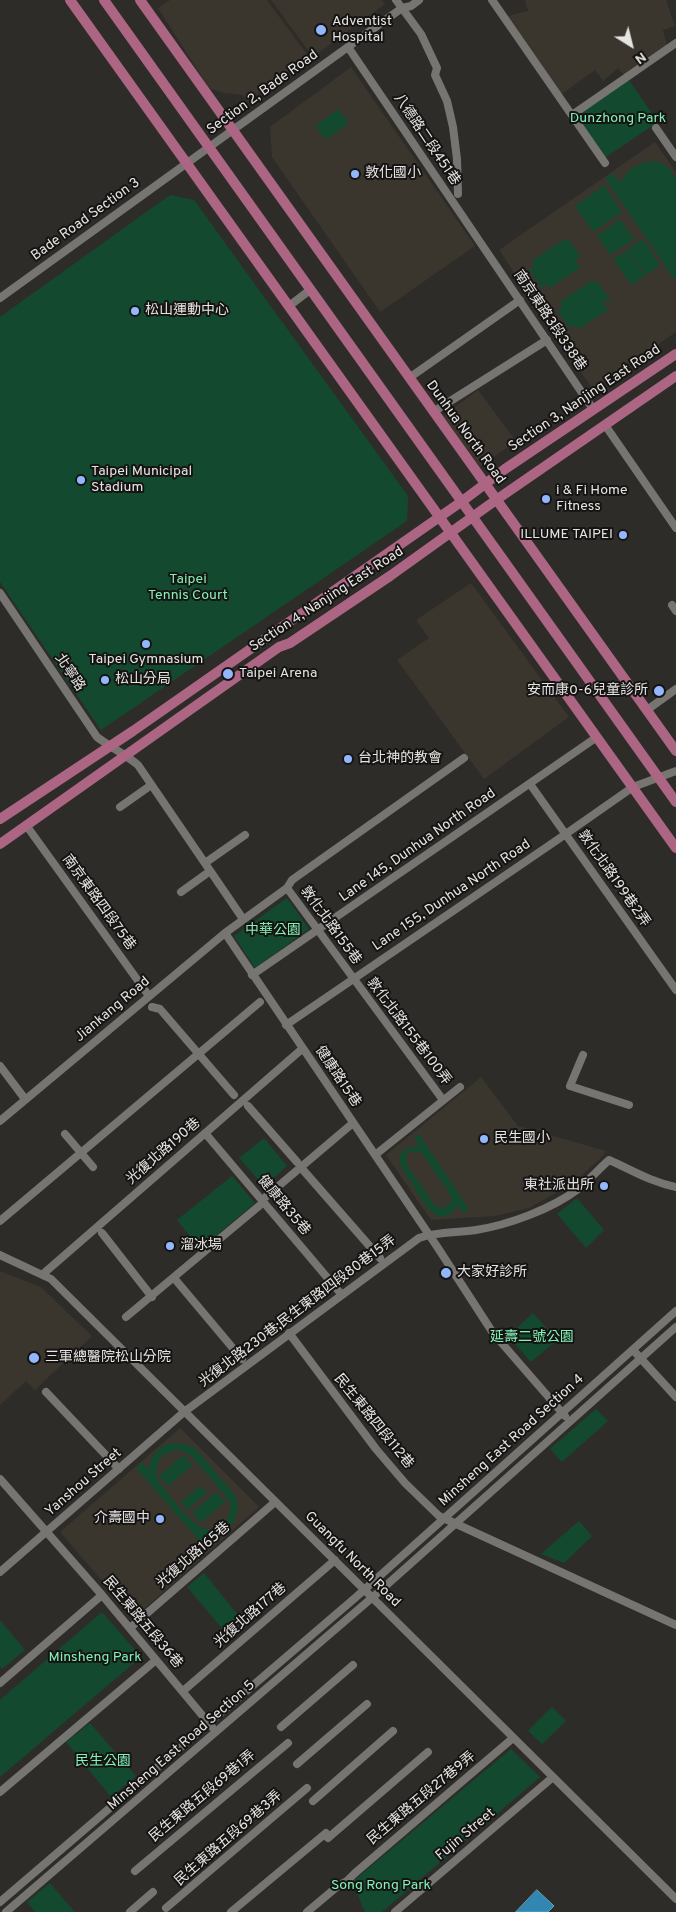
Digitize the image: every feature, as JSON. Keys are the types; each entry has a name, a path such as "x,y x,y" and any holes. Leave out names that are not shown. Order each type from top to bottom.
{"main road":[{"path":"70,0 676,848"},
{"path":"104,0 676,802"},
{"name":"Dunhua North Road","path":"140,0 676,751"},
{"name":"Section 3, Nanjing East Road","path":"461,502 505,469 676,356"},
{"path":"472,517 676,376"},
{"name":"Section 4, Nanjing East Road","path":"0,819 109,747 461,502"},
{"name":"Section 4, Nanjing East Road","path":"0,844 279,647 340,611 472,517"}],"street":[{"path":"396,0 404,4 437,68 435,74 447,101 453,127 457,159 458,194"},
{"name":"Section 2, Bade Road","path":"187,164 404,4 411,6 419,0"},
{"path":"492,0 605,163"},
{"path":"572,115 676,43"},
{"name":"八德路二段451巷","path":"348,47 484,247"},
{"path":"656,128 676,157"},
{"name":"Bade Road Section 3","path":"0,298 187,164"},
{"name":"南京東路3段338巷","path":"484,247 594,409"},
{"path":"289,306 310,290"},
{"path":"409,378 520,300"},
{"path":"433,412 547,340"},
{"path":"605,425 676,528"},
{"name":"北寧路","path":"0,594 97,737 109,747 126,755"},
{"path":"646,710 676,689"},
{"name":"Lane 145, Dunhua North Road","path":"252,976 597,737"},
{"path":"126,755 138,765 243,919"},
{"name":"Jiankang Road","path":"0,1121 225,933 287,888 292,880 464,758"},
{"name":"Lane 155, Dunhua North Road","path":"286,1025 632,787 676,771"},
{"name":"敦化北路199巷2弄","path":"530,784 676,990"},
{"path":"120,807 147,788"},
{"name":"南京東路四段75巷","path":"26,825 149,996"},
{"path":"205,863 245,836"},
{"path":"181,892 206,874"},
{"name":"敦化北路155巷","path":"287,888 352,978"},
{"name":"健康路15巷","path":"225,933 252,976 375,1155 493,1333 570,1422"},
{"name":"敦化北路155巷100弄","path":"352,978 443,1100"},
{"path":"0,1221 260,1002"},
{"path":"152,1007 160,1009 234,1095"},
{"name":"光復北路190巷","path":"43,1274 302,1049"},
{"path":"584,1055 570,1086 629,1105"},
{"path":"0,1066 25,1099"},
{"path":"375,1155 460,1087"},
{"path":"248,1106 297,1162"},
{"path":"126,1317 152,1297 353,1123"},
{"name":"健康路35巷","path":"205,1133 260,1203 342,1295"},
{"path":"65,1134 93,1166"},
{"path":"428,1234 476,1230 513,1221 541,1210 578,1189 609,1160 635,1174 660,1184 676,1187"},
{"path":"304,1171 380,1258"},
{"path":"102,1233 152,1297"},
{"name":"光復北路230巷;民生東路四段80巷15弄","path":"184,1412 414,1241 428,1234"},
{"name":"Guangfu North Road","path":"0,1255 51,1279 676,1899"},
{"path":"174,1278 242,1359"},
{"name":"Minsheng East Road Section 4","path":"365,1590 676,1311"},
{"name":"Minsheng East Road Section 4","path":"373,1597 676,1327"},
{"name":"民生東路四段112巷","path":"289,1333 376,1449 405,1483 439,1516 676,1625"},
{"path":"633,1350 676,1397"},
{"path":"46,1392 119,1468"},
{"name":"Yanshou Street","path":"0,1572 184,1412"},
{"name":"民生東路五段36巷","path":"0,1479 102,1595 217,1732"},
{"name":"光復北路165巷","path":"130,1628 275,1502"},
{"name":"光復北路177巷","path":"183,1691 335,1560"},
{"name":"Minsheng East Road Section 5","path":"0,1902 365,1590"},
{"path":"0,1683 102,1595"},
{"name":"Minsheng East Road Section 5","path":"6,1912 373,1597"},
{"path":"0,1792 156,1660"},
{"path":"281,1727 353,1666"},
{"path":"297,1764 367,1704"},
{"path":"313,1801 393,1731"},
{"name":"民生東路五段27巷9弄","path":"307,1912 338,1886 347,1881 513,1738"},
{"name":"民生東路五段69巷1弄","path":"135,1871 288,1743"},
{"path":"231,1912 428,1752"},
{"name":"Fujin Street","path":"395,1912 553,1777"},
{"name":"民生東路五段69巷3弄","path":"166,1908 307,1788"},
{"path":"130,1912 153,1892"}],"shaded area":[{"path":"170,0 267,0 309,57 247,102 243,95 224,93 209,88 158,8"},
{"name":"Adventist Hospital","path":"271,0 382,0 385,4 313,57"},
{"path":"525,0 666,0 675,26 663,30 667,46 624,75 618,68 603,81 595,70 562,94 508,16 528,11"},
{"name":"敦化國小","path":"351,67 475,246 380,312 272,157 270,127"},
{"path":"655,142 676,172 676,332 593,390 499,250"},
{"path":"478,390 516,441 480,467 443,416"},
{"path":"471,583 569,717 484,779 397,660 429,638 416,620"},
{"name":"民生國小","path":"481,1077 518,1126 606,1151 602,1157 572,1184 529,1208 495,1216 431,1220 386,1155"},
{"name":"三軍總醫院松山分院","path":"0,1271 41,1287 92,1336 35,1390 26,1381 0,1405"},
{"name":"介壽國中","path":"180,1428 259,1507 134,1618 60,1532"}],"green space":[{"name":"Dunzhong Park","path":"629,80 658,122 606,157 577,116"},
{"path":"338,109 349,123 326,140 315,126"},
{"path":"652,161 667,166 676,178 676,260 674,261 676,264 676,278 674,279 605,178 613,173 620,183 633,168 642,163"},
{"path":"604,185 622,212 593,232 575,206"},
{"name":"Taipei Tennis Court","path":"170,195 194,200 408,496 407,521 101,730 0,582 0,317"},
{"path":"620,219 634,239 611,255 597,236"},
{"path":"564,239 565,241 568,239 580,256 575,263 581,267 550,288 546,284 542,288 529,269 534,267 532,261"},
{"path":"643,239 660,265 646,275 628,249"},
{"path":"628,250 645,276 631,285 613,259"},
{"path":"591,281 597,281 611,301 605,300 602,303 610,308 579,329 574,325 570,329 557,310 562,308 560,302"},
{"name":"中華公園","path":"287,898 309,929 255,968 234,936"},
{"path":"419,1134 469,1209 463,1213 457,1205 453,1212 447,1216 440,1216 432,1212 424,1203 401,1166 400,1161 403,1151 410,1147 419,1146 414,1138","holes":["409,1151 420,1152 452,1197 447,1207 436,1207 408,1167 406,1156"]},
{"path":"264,1138 287,1166 264,1186 239,1158"},
{"path":"232,1176 255,1203 200,1249 177,1220"},
{"path":"577,1198 604,1230 586,1248 557,1214"},
{"name":"延壽二號公園","path":"533,1313 557,1340 531,1362 508,1336"},
{"path":"596,1409 608,1421 562,1462 550,1449"},
{"path":"171,1443 194,1447 236,1496 238,1508 234,1522 223,1533 210,1537 213,1541 205,1547 136,1468 142,1462 148,1469 155,1453","holes":["177,1450 185,1452 191,1457 228,1500 230,1511 225,1522 220,1526 209,1529 197,1525 158,1481 157,1470 161,1458 163,1455"]},
{"path":"183,1455 193,1465 168,1486 159,1476"},
{"path":"200,1486 207,1493 187,1510 181,1502"},
{"path":"216,1492 225,1502 201,1523 192,1513"},
{"path":"579,1521 592,1536 564,1563 541,1554"},
{"path":"204,1573 242,1620 226,1633 187,1587"},
{"name":"Minsheng Park","path":"102,1612 141,1657 0,1777 0,1700"},
{"path":"0,1620 25,1650 2,1669 0,1666"},
{"path":"552,1707 566,1721 542,1744 528,1731"},
{"name":"民生公園","path":"90,1723 136,1776 111,1797 66,1742"},
{"name":"Song Rong Park","path":"511,1749 540,1777 382,1912 365,1912 352,1882"},
{"path":"50,1883 75,1912 35,1912 27,1902"}],"water":[{"path":"537,1890 554,1906 548,1912 516,1912"}],"place":[{"name":"Adventist Hospital","path":"321,30"},
{"name":"敦化國小","path":"355,174"},
{"name":"松山運動中心","path":"135,311"},
{"name":"Taipei Municipal Stadium","path":"81,480"},
{"name":"i & Fi Home Fitness","path":"546,499"},
{"name":"ILLUME TAIPEI","path":"623,535"},
{"name":"Taipei Gymnasium","path":"146,644"},
{"name":"Taipei Arena","path":"228,674"},
{"name":"松山分局","path":"105,680"},
{"name":"安而康0-6兒童診所","path":"659,691"},
{"name":"台北神的教會","path":"348,759"},
{"name":"民生國小","path":"484,1139"},
{"name":"東社派出所","path":"604,1186"},
{"name":"溜冰場","path":"170,1246"},
{"name":"大家好診所","path":"446,1273"},
{"name":"三軍總醫院松山分院","path":"34,1358"},
{"name":"介壽國中","path":"160,1519"}]}
